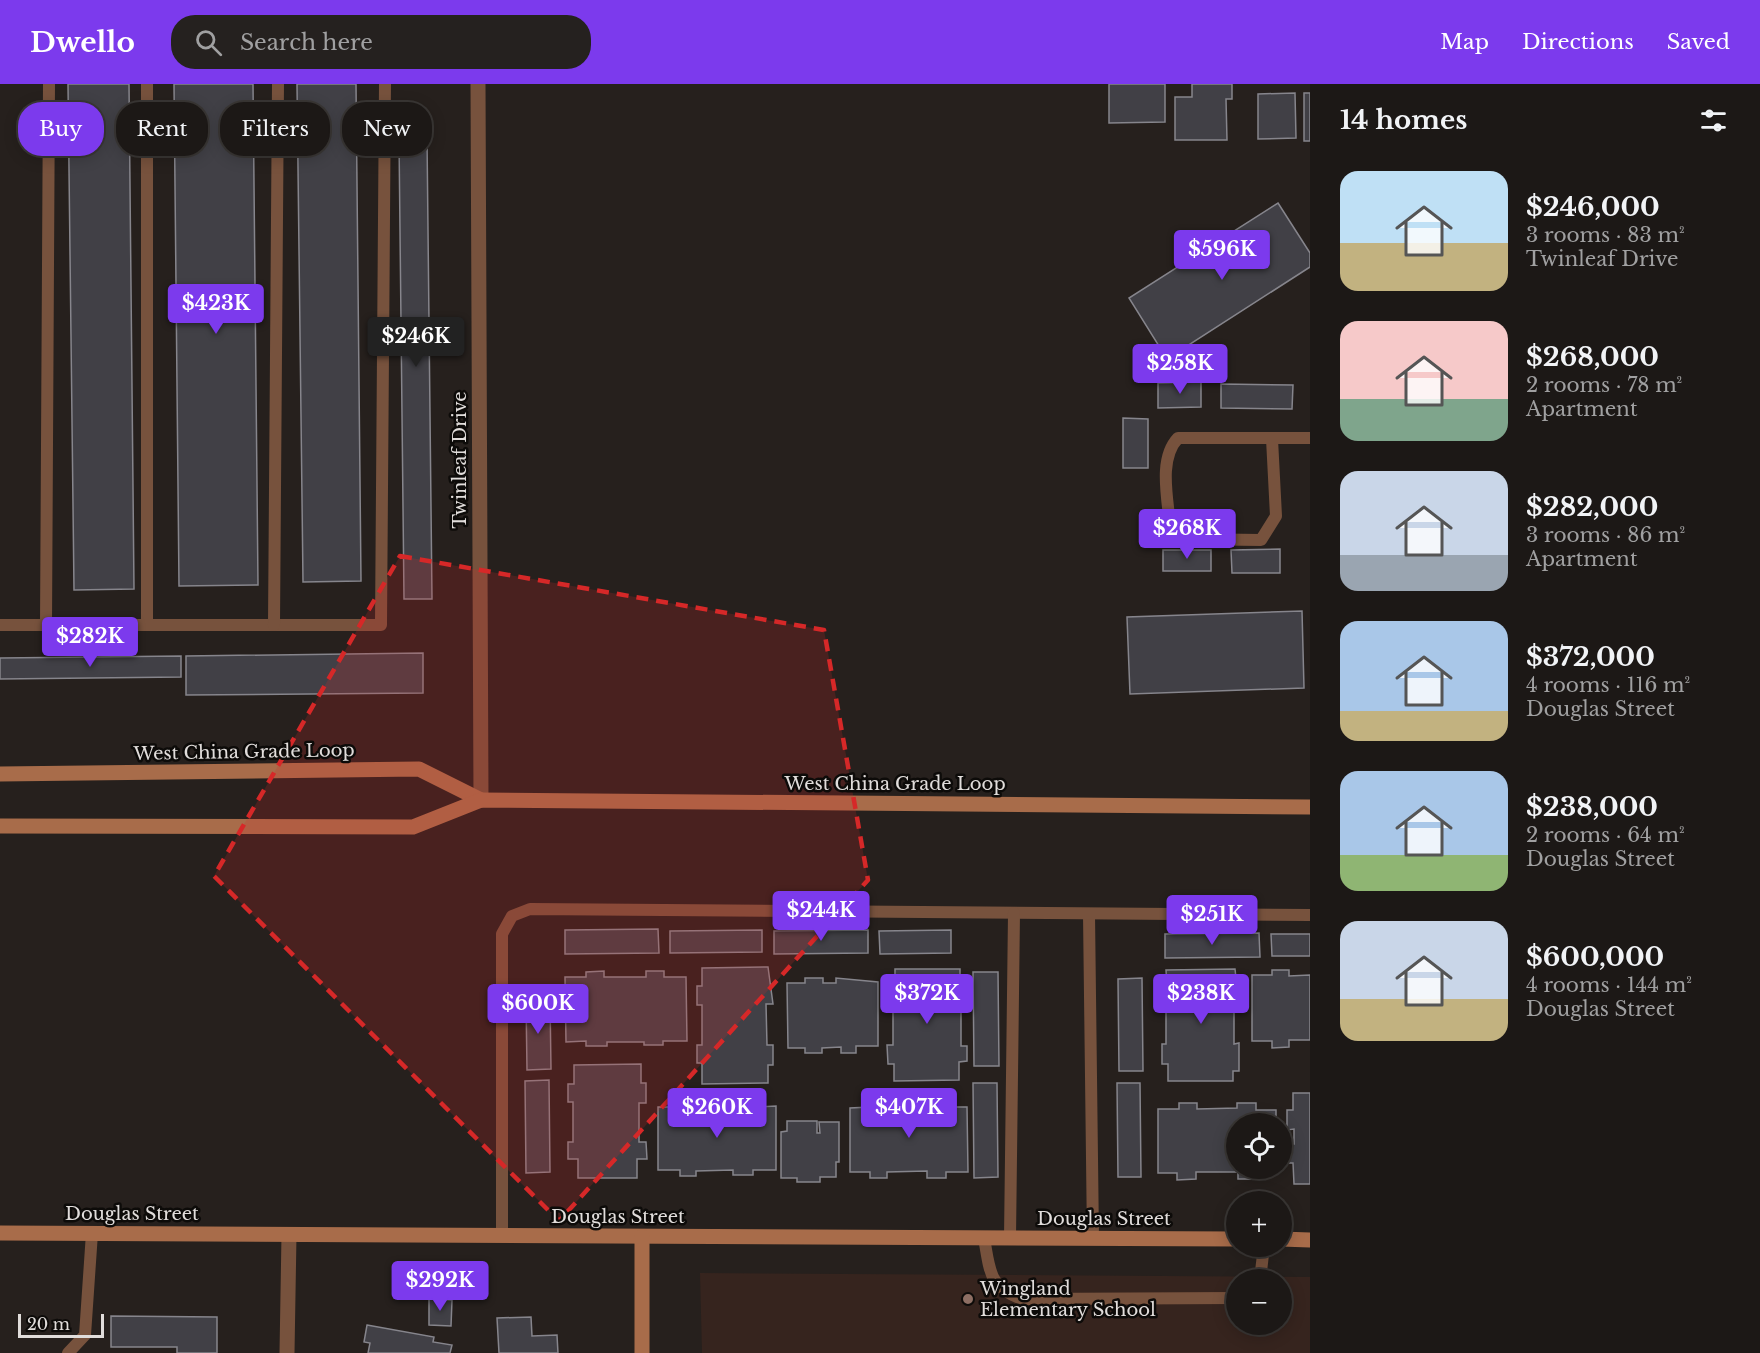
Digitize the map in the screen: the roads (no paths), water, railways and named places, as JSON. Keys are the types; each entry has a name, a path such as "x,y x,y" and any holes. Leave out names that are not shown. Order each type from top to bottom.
{"main road":[{"name":"West China Grade Loop","path":"0,774 419,770 481,800"},
{"name":"West China Grade Loop","path":"0,826 413,826 481,800 1310,807"},
{"name":"Douglas Street","path":"0,1233 1226,1239"},
{"path":"642,1236 642,1353"},
{"path":"1292,1239 1310,1240"}],"street":[{"name":"Twinleaf Drive","path":"478,84 481,800"},
{"path":"287,1353 289,1235"}],"lane":[{"path":"46,625 49,84"},
{"path":"147,84 147,625"},
{"path":"274,625 278,84"},
{"path":"0,625 381,625 385,84"},
{"path":"1272,439 1276,516 1261,540 1182,539 1174,534 1170,526 1167,459 1169,447 1178,438 1310,438"},
{"path":"502,1236 502,934 512,916 530,909 1310,915"},
{"path":"1010,1238 1014,913"},
{"path":"1089,914 1093,1239"},
{"path":"68,1353 85,1335 92,1233"},
{"path":"984,1238 991,1274 997,1287 1022,1299 1226,1298"}],"place":[{"name":"Wingland Elementary School","path":"968,1299"}]}
